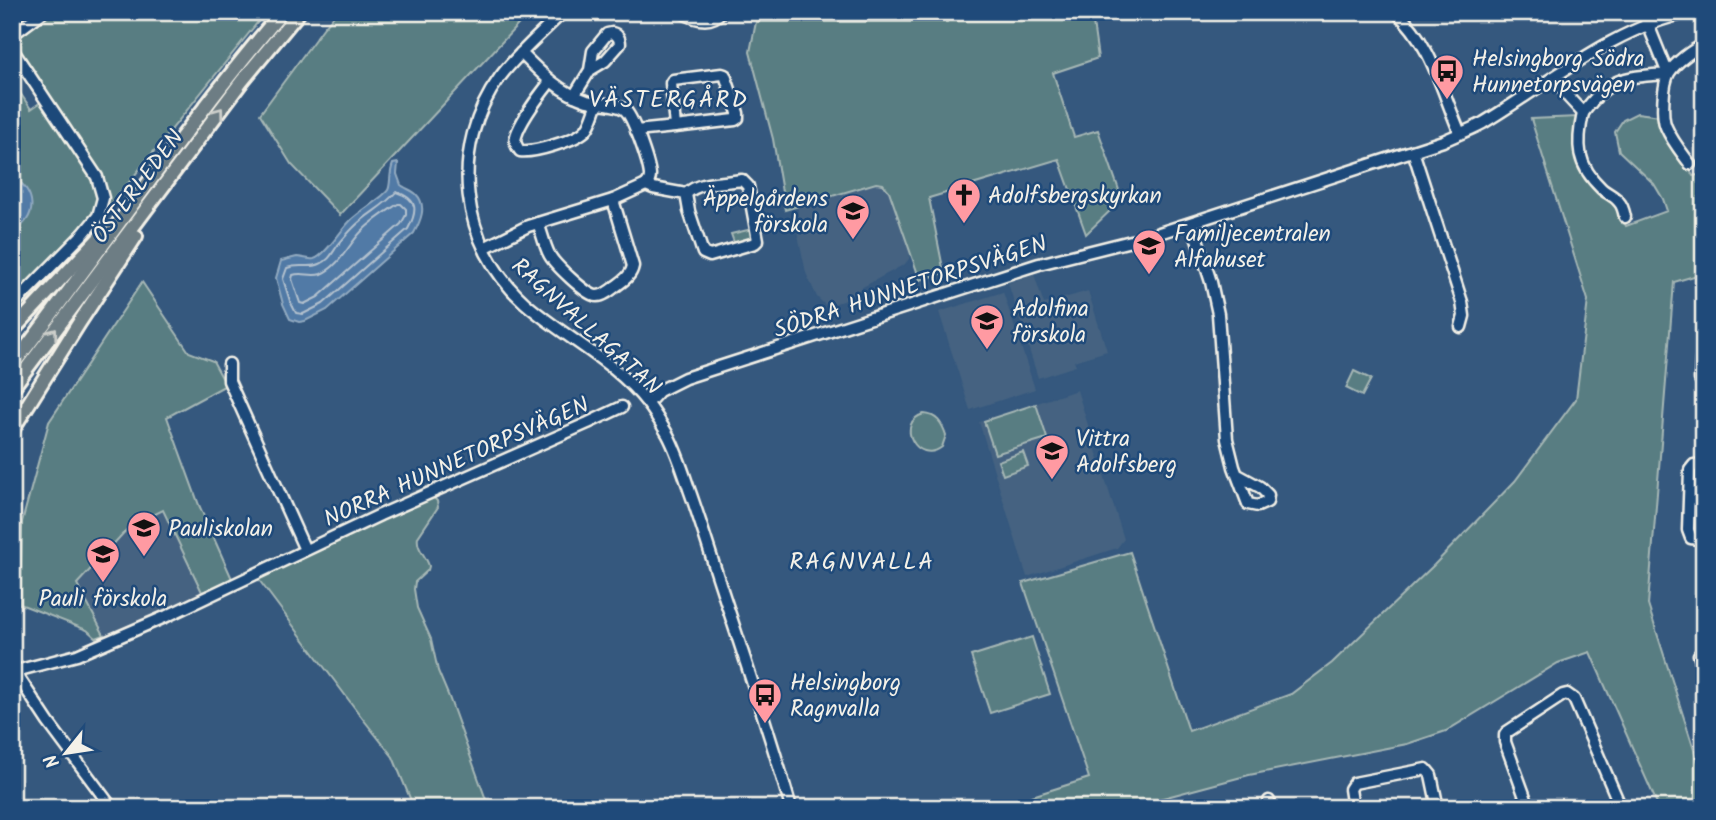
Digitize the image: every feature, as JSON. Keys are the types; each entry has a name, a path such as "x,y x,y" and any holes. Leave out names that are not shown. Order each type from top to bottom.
{"main road":[{"name":"ÖSTERLEDEN","path":"12,366 220,89 282,12"},
{"name":"ÖSTERLEDEN","path":"12,388 242,82 299,12"},
{"path":"12,430 187,155"},
{"path":"12,331 134,202"}],"street":[{"path":"12,35 43,12"},
{"name":"RAGNVALLAGATAN","path":"563,12 501,76 477,121 470,148 468,189 473,220 498,273 515,293 621,376 648,403 668,435 680,461 791,808"},
{"path":"681,12 694,19 704,20 715,18 721,12"},
{"path":"1396,12 1419,39 1460,133"},
{"path":"1643,12 1668,74 1663,104 1665,125 1672,140 1690,164"},
{"name":"SÖDRA HUNNETORPSVÄGEN","path":"648,403 659,391 685,379 1039,264 1135,241 1413,151 1480,125 1608,44 1648,25 1692,12"},
{"path":"1625,217 1619,201 1603,190 1584,166 1579,152 1578,134 1583,113 1601,91 1614,82 1634,76 1668,74 1684,58 1704,45"},
{"name":"ÖSTERLEDEN","path":"12,50 97,177 103,198 98,216 84,233 12,306"},
{"path":"484,248 538,223 612,200 649,183 650,174 636,131 625,110 574,96 550,82 521,53"},
{"path":"574,96 590,70"},
{"path":"636,131 675,127 735,120 738,113 725,75 673,80 671,83 675,127"},
{"path":"1554,78 1583,113"},
{"path":"550,82 515,137 520,151 534,150 585,132 598,103"},
{"path":"1413,151 1462,302 1464,316 1461,327"},
{"path":"742,180 746,182 758,240 706,256 689,211 686,194 699,186 742,180"},
{"path":"646,185 686,194"},
{"path":"538,223 549,255 556,264 589,293 596,296 604,294 628,277 633,266 612,200"},
{"path":"1192,223 1218,314 1225,430 1238,475"},
{"path":"1704,317 1700,379 1704,386"},
{"name":"NORRA HUNNETORPSVÄGEN","path":"229,364 229,381 304,550"},
{"name":"NORRA HUNNETORPSVÄGEN","path":"13,670 77,655 622,407"},
{"path":"1704,464 1694,465 1690,470 1688,530 1691,538 1704,540"},
{"path":"1704,650 1699,655 1704,670"},
{"path":"13,670 112,808"},
{"path":"1528,808 1505,742 1505,735 1563,695 1574,699 1621,808"},
{"path":"1353,808 1350,789 1354,783 1423,770 1428,770 1431,775 1438,808"}],"shaded area":[{"name":"Äppelgårdens förskola","path":"876,183 883,184 889,191 910,252 909,259 846,300 826,306 817,297 806,273 797,230 798,206"},
{"path":"1034,274 1044,304 1088,291 1107,351 1074,361 1076,366 1038,378 1008,283"},
{"name":"Adolfina förskola","path":"1003,292 1035,389 970,410 939,312"},
{"name":"Vittra Adolfsberg","path":"1077,390 1124,539 1117,548 1027,577 979,422"},
{"name":"Pauliskolan","path":"164,510 202,592 104,635 77,585 129,527"}],"green space":[{"path":"52,12 266,12 93,227 12,321 12,81 31,109 48,97 21,58 18,41 26,28"},
{"path":"337,12 530,12 340,215 291,164 260,114"},
{"path":"947,12 1090,12 1098,58 1053,73 1074,137 1098,130 1120,193 1112,209 1086,234 1059,159 929,198 944,273 920,280 889,191 883,184 876,183 785,210 773,139 750,52 756,22 947,22"},
{"path":"1637,113 1660,116 1693,176 1704,174 1704,273 1674,282 1648,605 1704,781 1704,808 1659,808 1590,652 1558,663 1446,731 1407,744 1249,775 1134,808 994,808 1089,778 1023,583 1130,552 1189,731 1291,694 1332,663 1434,565 1515,481 1576,399 1588,300 1531,119 1578,117 1575,136 1577,158 1600,192 1616,205 1626,226 1667,211 1654,184 1619,151 1615,132 1623,120"},
{"path":"752,229 753,239 735,245 731,234"},
{"path":"142,282 189,352 213,361 226,385 167,417 199,505 233,581 202,592 163,510 129,527 77,584 104,635 96,638 87,630 20,604 22,522 49,422"},
{"path":"1354,371 1371,379 1362,396 1346,388"},
{"path":"1036,404 1047,438 995,454 984,421"},
{"path":"924,414 938,420 946,435 942,447 933,451 924,451 917,447 910,433 915,418"},
{"path":"1023,452 1028,466 1003,475 998,461"},
{"path":"432,496 438,507 418,537 418,545 429,566 415,582 417,608 431,639 438,671 489,808 414,808 393,757 256,576"},
{"path":"1032,637 1050,694 990,713 971,656"}],"water":[{"path":"398,163 397,174 401,185 416,194 422,204 414,233 327,310 305,321 290,319 276,278 281,261 297,257 314,259 323,253 354,217 386,193 393,164"},
{"path":"12,177 26,189 32,204 27,220 12,232"}],"place":[{"name":"Helsingborg Södra Hunnetorpsvägen","path":"1447,101"},
{"name":"Adolfsbergskyrkan","path":"964,225"},
{"name":"Äppelgårdens förskola","path":"853,241"},
{"name":"Familjecentralen Alfahuset","path":"1149,276"},
{"name":"Adolfina förskola","path":"987,351"},
{"name":"Vittra Adolfsberg","path":"1052,481"},
{"name":"Pauliskolan","path":"144,558"},
{"name":"Pauli förskola","path":"103,584"},
{"name":"Helsingborg Ragnvalla","path":"765,725"}],"district":[{"name":"VÄSTERGÅRD","path":"669,99"},
{"name":"RAGNVALLA","path":"862,561"}]}
